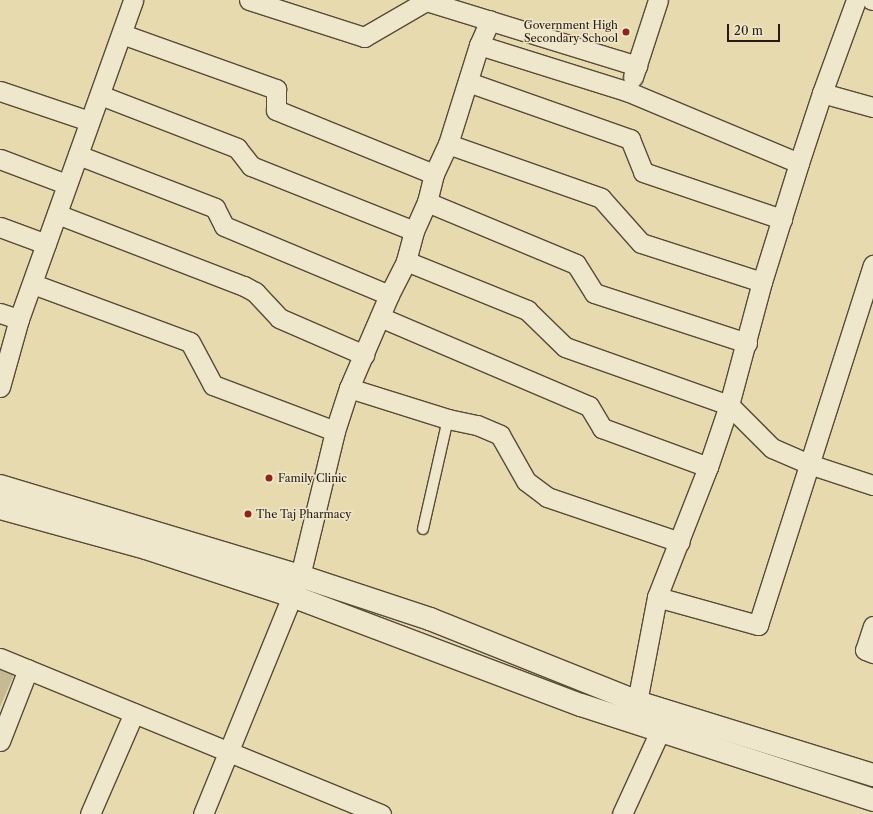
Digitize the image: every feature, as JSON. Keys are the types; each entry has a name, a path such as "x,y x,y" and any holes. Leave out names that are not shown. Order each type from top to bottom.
{"main road":[{"path":"0,486 296,586 581,705 873,800"},
{"path":"0,508 146,548 430,619 637,702 873,775"}],"street":[{"path":"0,387 19,319 33,284 66,184 78,155 89,121 100,95 134,0"},
{"path":"249,0 364,37 426,1 445,4 490,20 637,66"},
{"path":"629,92 658,0"},
{"path":"637,702 657,598 680,542 730,405 762,282 799,163 822,93 856,0"},
{"path":"203,814 296,586 335,431 350,388 389,294 406,261 414,231 426,202 434,174 448,144 479,45 490,20"},
{"path":"122,34 276,89 276,110 434,174"},
{"path":"479,45 629,92 799,163"},
{"path":"468,82 630,139 643,172 782,219"},
{"path":"0,91 89,121"},
{"path":"822,93 873,107"},
{"path":"100,95 238,148 251,166 414,231"},
{"path":"448,144 601,198 642,243 762,282"},
{"path":"78,155 214,208 224,226 389,294"},
{"path":"0,159 66,184"},
{"path":"426,202 576,264 594,293 747,342"},
{"path":"57,214 244,286 255,292 279,318 364,355"},
{"path":"0,227 46,244"},
{"path":"406,261 527,310 565,348 730,405 772,448 809,464 873,485"},
{"path":"657,598 758,626 873,265"},
{"path":"33,284 190,342 213,385 335,431"},
{"path":"0,313 19,319"},
{"path":"380,317 589,406 602,428 708,467"},
{"path":"350,388 448,419 477,424 500,435 526,481 547,497 680,542"},
{"path":"873,626 866,650 873,653"},
{"path":"0,658 382,814"},
{"path":"0,741 28,669"},
{"path":"90,814 134,713"},
{"path":"622,814 660,731"}],"lane":[{"path":"423,529 448,419"}],"shaded area":[{"path":"0,669 14,675 0,707"}],"place":[{"name":"Government High Secondary School","path":"626,32"},
{"name":"Family Clinic","path":"269,478"},
{"name":"The Taj Pharmacy","path":"248,514"}]}
